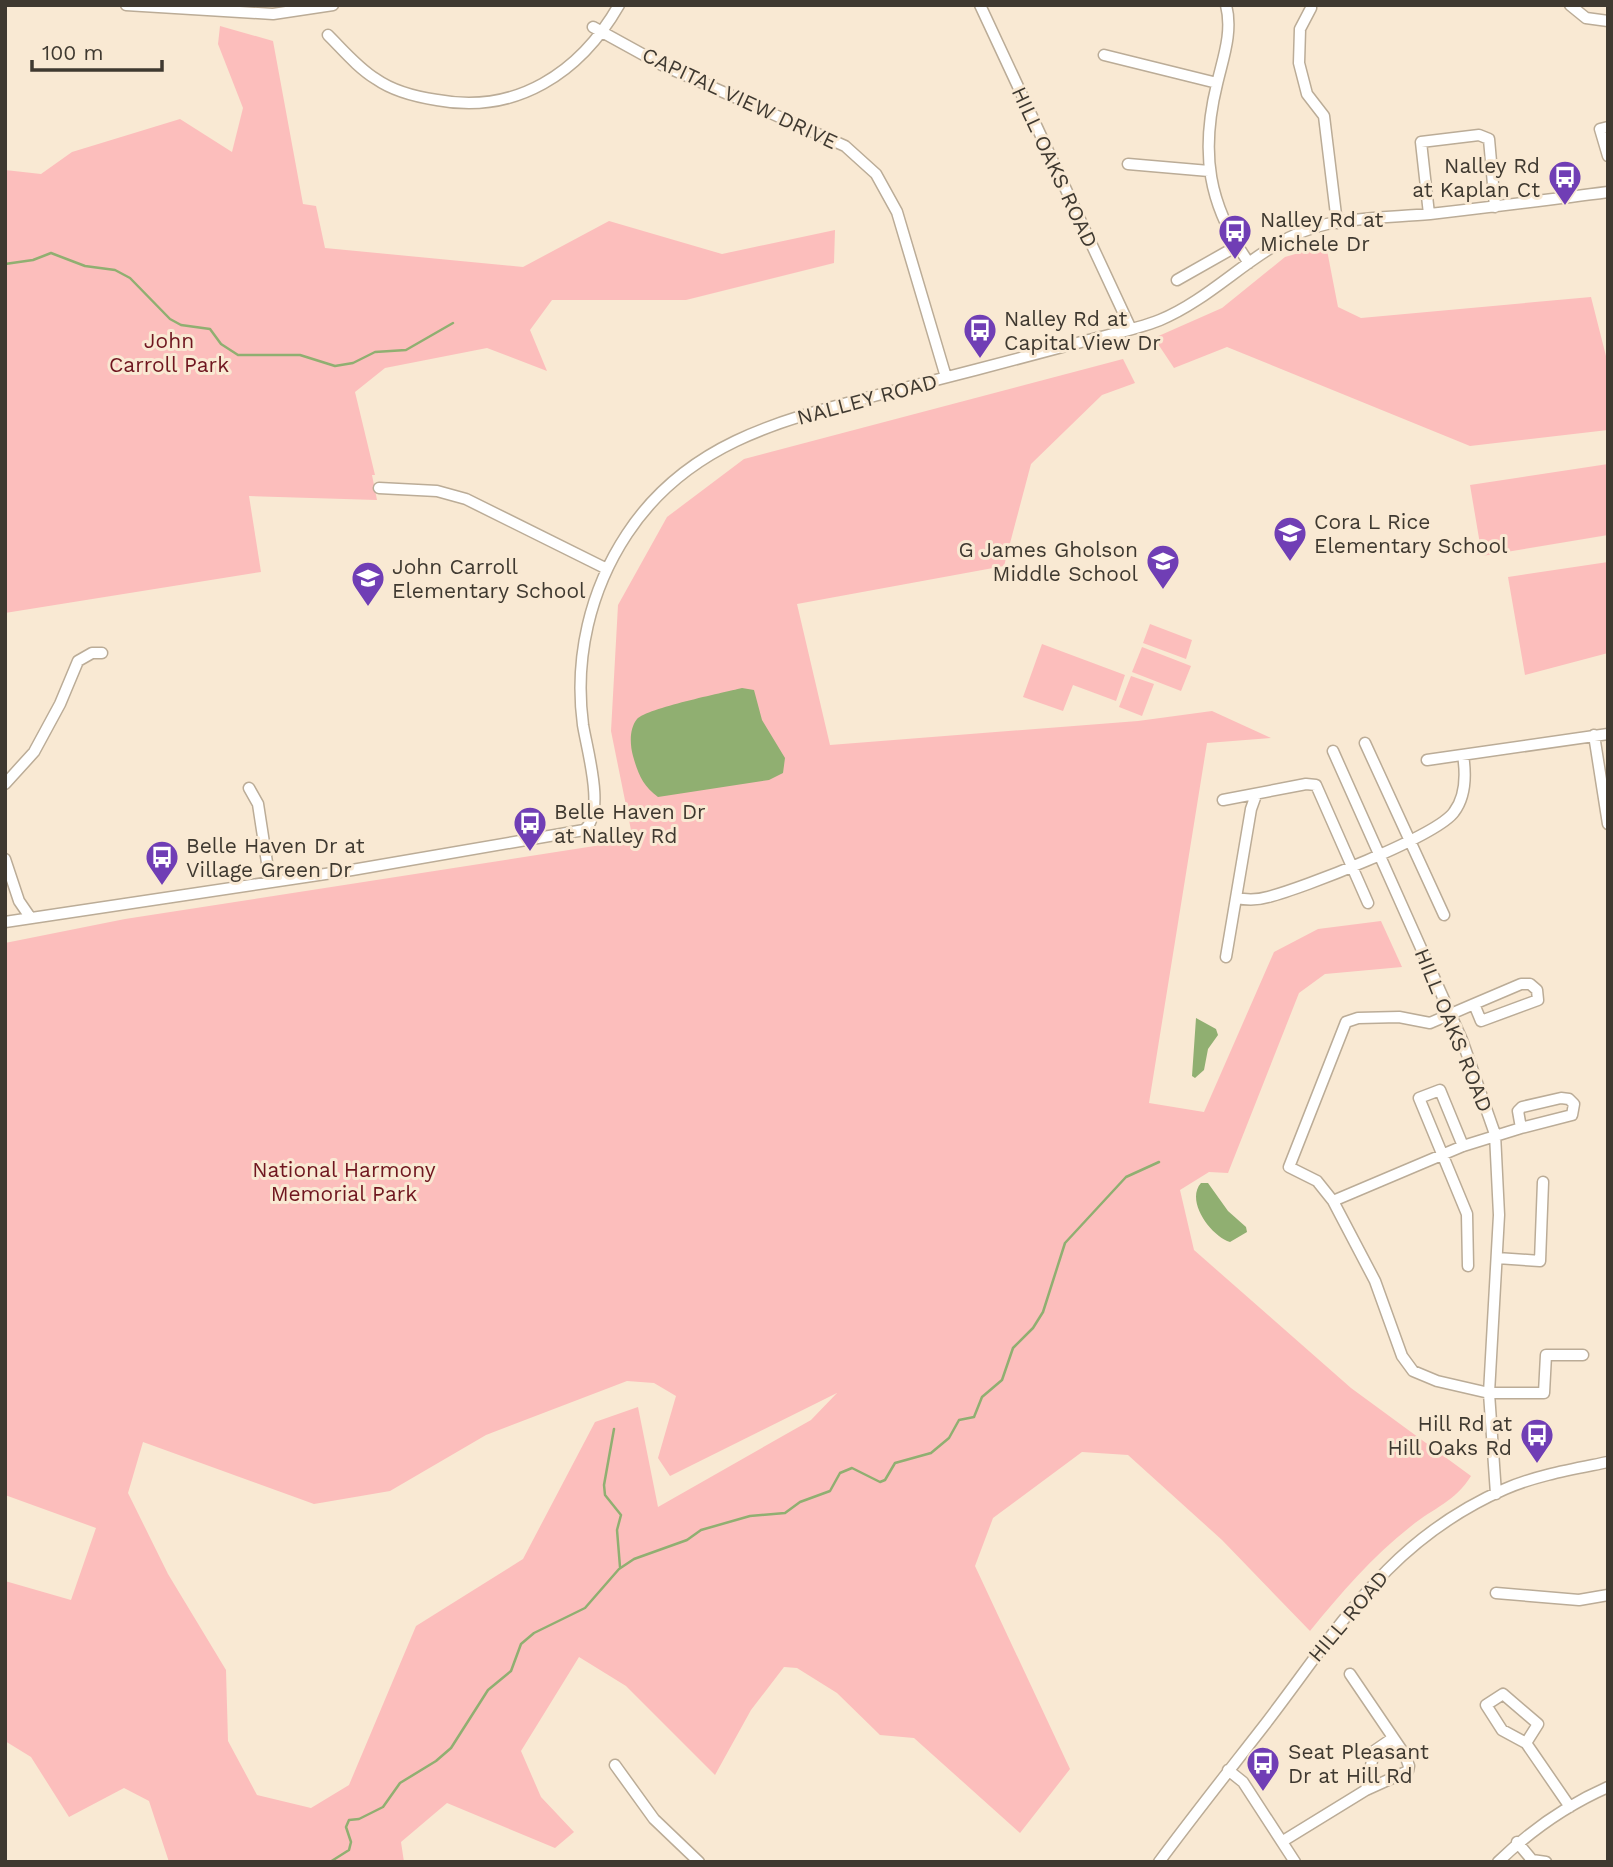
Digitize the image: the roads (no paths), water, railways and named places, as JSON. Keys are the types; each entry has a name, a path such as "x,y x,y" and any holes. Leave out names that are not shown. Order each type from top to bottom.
{"street":[{"path":"126,5 273,14 333,5"},
{"path":"328,35 384,83 422,98 466,106 513,99 558,74 619,5"},
{"name":"HILL OAKS ROAD","path":"980,5 1131,329"},
{"path":"1226,5 1227,43 1209,127 1209,171 1216,202 1237,246 1249,263"},
{"path":"1570,5 1586,18 1608,21"},
{"path":"1311,8 1300,29 1299,62 1307,94 1324,117 1337,223"},
{"name":"CAPITAL VIEW DRIVE","path":"598,30 662,65 821,133 863,160 886,187 897,212 946,377"},
{"path":"1104,55 1217,83"},
{"path":"1608,127 1600,130 1608,156"},
{"path":"1429,214 1421,142 1479,135 1489,139 1495,207"},
{"path":"1128,163 1209,171"},
{"name":"NALLEY ROAD","path":"270,882 578,832 590,825 595,813 581,682 588,624 607,569 629,531 653,500 691,468 754,430 1131,329 1163,318 1197,301 1273,244 1293,235 1337,223 1608,192"},
{"path":"1177,280 1237,246"},
{"path":"379,488 437,491 466,499 607,569"},
{"path":"5,784 34,752 60,704 78,661 92,653 102,653"},
{"path":"1427,760 1608,734"},
{"path":"1594,736 1608,824"},
{"path":"1365,743 1444,915"},
{"name":"HILL OAKS ROAD","path":"1333,751 1475,1070 1495,1134 1499,1190 1489,1393 1496,1494"},
{"path":"1236,898 1267,898 1353,866 1441,825 1457,808 1465,782 1463,755"},
{"path":"1223,800 1306,784 1316,785 1368,903"},
{"path":"5,922 30,917 41,919 270,882 258,804 249,788"},
{"path":"1226,957 1251,809 1256,794"},
{"path":"5,859 19,901 30,917"},
{"path":"1474,1004 1482,1021 1486,1021 1538,999 1540,995 1530,984 1521,984 1474,1004 1450,1015 1430,1023 1399,1017 1370,1017 1352,1019 1344,1024 1289,1163 1292,1170 1320,1183 1333,1201 1375,1280 1402,1356 1420,1376 1489,1393 1544,1393 1546,1355 1583,1355"},
{"path":"1463,1146 1440,1090 1419,1098 1468,1221 1468,1266"},
{"path":"1333,1201 1495,1134 1521,1128 1572,1115 1574,1104 1569,1099 1561,1098 1522,1107 1518,1111 1521,1128"},
{"path":"1497,1258 1540,1261 1543,1182"},
{"name":"HILL ROAD","path":"1159,1862 1227,1770 1382,1573 1435,1528 1496,1494 1545,1476 1608,1462"},
{"path":"1496,1593 1579,1600 1608,1595"},
{"path":"1283,1841 1366,1790 1408,1771 1405,1755 1350,1674"},
{"path":"1526,1742 1538,1724 1503,1694 1486,1704 1502,1730 1526,1742 1570,1807"},
{"path":"1366,1790 1374,1751 1393,1738"},
{"path":"615,1765 654,1819 692,1860"},
{"path":"1227,1770 1243,1782 1295,1862"},
{"path":"1498,1862 1517,1842 1570,1807 1608,1787"},
{"path":"1517,1842 1532,1860 1546,1862"}],"waterway":[{"path":"5,264 33,260 51,253 85,266 115,270 130,278 170,319 181,325 210,329 221,344 238,355 300,355 335,366 353,363 375,352 406,350 453,323"},
{"path":"330,1862 349,1850 351,1842 346,1827 349,1820 359,1819 383,1807 400,1783 436,1761 451,1748 488,1690 511,1671 521,1644 534,1633 585,1608 619,1569 634,1559 687,1540 701,1530 750,1516 785,1513 800,1502 830,1491 840,1473 852,1468 880,1482 885,1480 895,1463 931,1453 949,1438 959,1420 974,1417 982,1397 1002,1380 1013,1348 1033,1328 1043,1312 1065,1243 1126,1177 1159,1162"},
{"path":"614,1429 604,1485 605,1495 621,1515 617,1530 620,1567"},
{"path":"303,1862 313,1862"}],"place":[{"name":"Nalley Rd at Kaplan Ct","path":"1565,207"},
{"name":"Nalley Rd at Michele Dr","path":"1235,261"},
{"name":"Nalley Rd at Capital View Dr","path":"980,360"},
{"name":"Cora L Rice Elementary School","path":"1290,563"},
{"name":"G James Gholson Middle School","path":"1163,591"},
{"name":"John Carroll Elementary School","path":"368,608"},
{"name":"Belle Haven Dr at Nalley Rd","path":"530,853"},
{"name":"Belle Haven Dr at Village Green Dr","path":"162,887"},
{"name":"Hill Rd at Hill Oaks Rd","path":"1537,1465"},
{"name":"Seat Pleasant Dr at Hill Rd","path":"1263,1793"}],"park label":[{"name":"John Carroll Park","path":"169,352"},
{"name":"National Harmony Memorial Park","path":"344,1181"}]}
